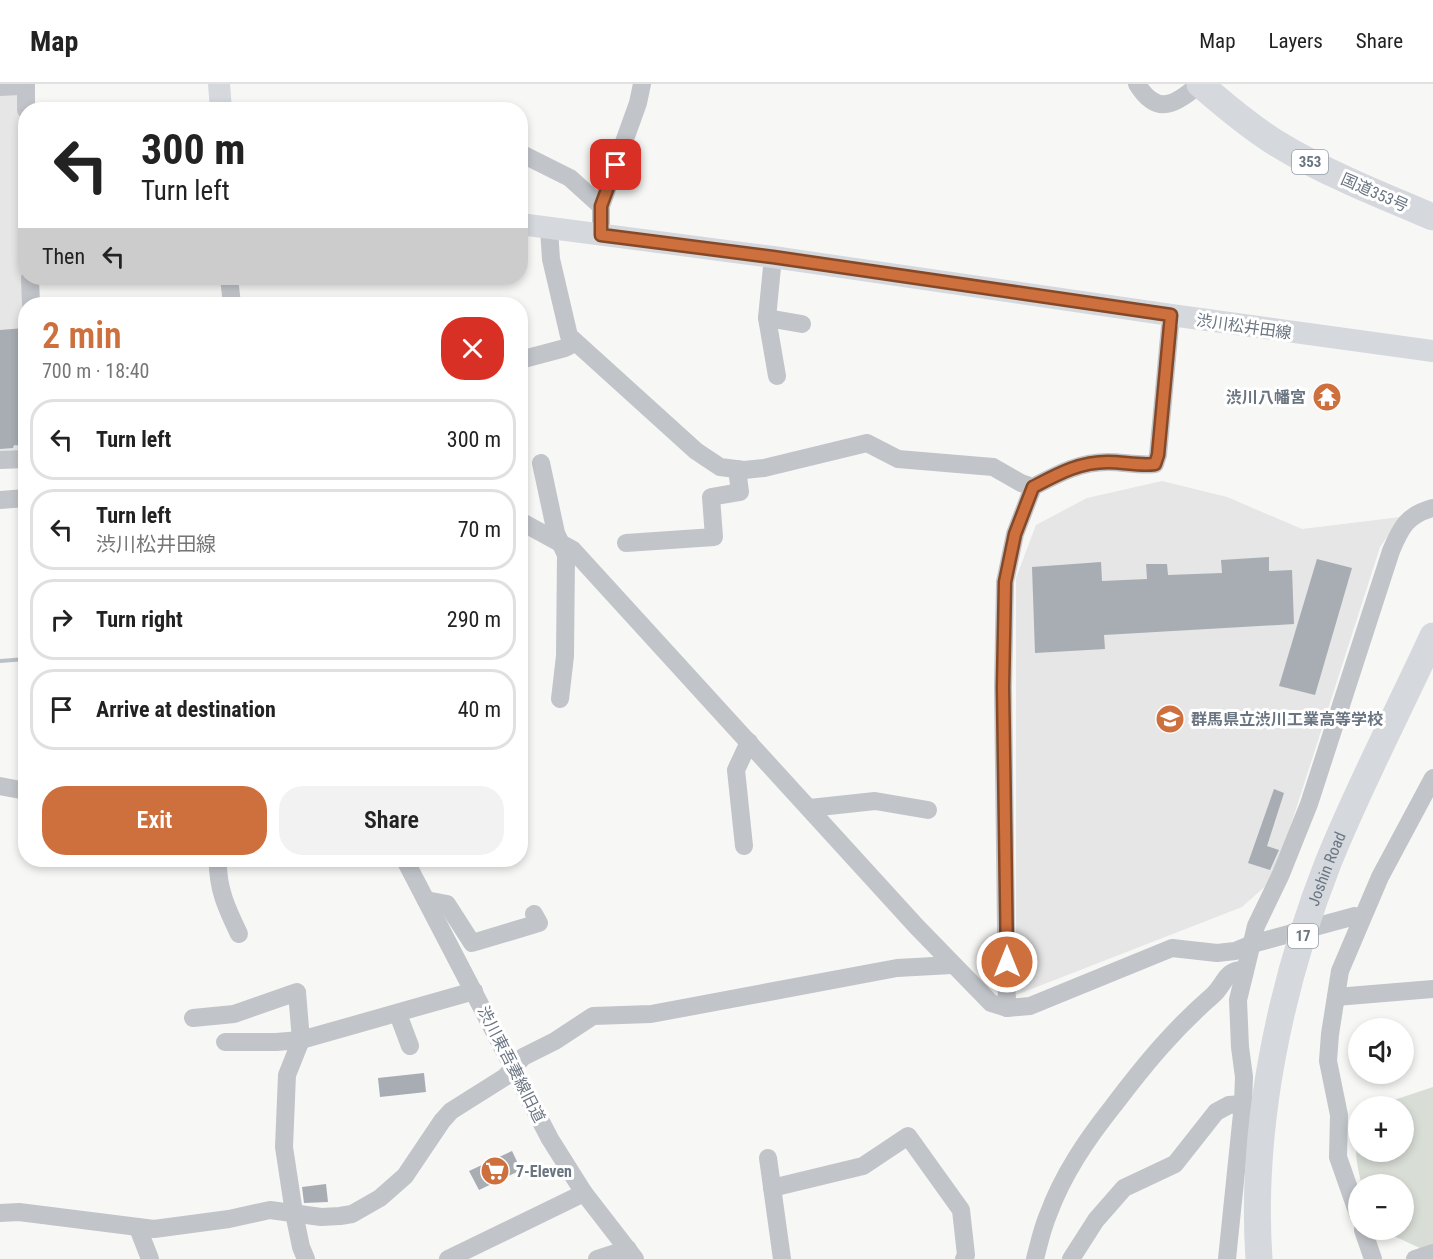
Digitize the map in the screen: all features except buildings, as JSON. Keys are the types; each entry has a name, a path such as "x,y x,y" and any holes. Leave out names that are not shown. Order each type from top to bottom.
{"highway":[{"name":"国道353号","path":"1200,84 1225,106 1275,142 1327,171 1433,217"},
{"name":"Joshin Road","path":"1259,1259 1261,1135 1270,1076 1297,953 1327,865 1357,795 1433,636"},
{"name":"Joshin Road","path":"1275,1259 1278,1138 1299,1014 1317,943 1341,868 1374,792 1433,672"}],"main road":[{"path":"219,84 220,102"},
{"name":"渋川松井田線","path":"528,225 773,257 1433,351"}],"street":[{"path":"0,87 24,84 25,102"},
{"path":"601,235 601,206 638,103 642,84"},
{"path":"1137,84 1148,98 1169,105 1200,84"},
{"path":"528,157 570,178 601,206"},
{"path":"549,229 554,270 569,336 696,452 720,467 764,468 867,443 898,459 993,467 1033,487"},
{"path":"773,257 767,318 777,376"},
{"path":"1007,1008 1003,687 1005,582 1015,534 1033,487 1068,469 1083,464 1111,462 1143,466 1155,464 1158,455 1171,315"},
{"path":"767,318 802,324"},
{"path":"528,358 575,343"},
{"path":"0,460 18,459"},
{"path":"541,463 558,541 566,555 565,656 560,699"},
{"path":"626,543 714,537 711,497 740,492 737,469"},
{"path":"0,500 18,499"},
{"path":"1227,1259 1243,1104 1244,1077 1238,1000 1245,969 1260,942 1256,926 1281,874 1309,804 1391,551 1400,531 1410,517 1433,508"},
{"path":"528,525 573,550 952,965 991,1003 1007,1008 1030,1006 1172,948 1217,953 1235,951 1260,942 1358,917"},
{"path":"744,846 736,770 749,742"},
{"path":"1348,1185 1338,1156 1339,1115 1328,1061 1340,971 1358,917 1433,778"},
{"path":"0,786 18,789"},
{"path":"810,808 875,801 928,810"},
{"path":"218,867 217,877 224,903 239,934"},
{"name":"渋川東吾妻線旧道","path":"409,867 550,1139 584,1193 632,1254"},
{"path":"426,900 447,904 472,943 538,923 534,914"},
{"path":"0,1214 19,1212 154,1229 229,1219 270,1210 321,1217 340,1216 364,1208 380,1198 405,1176 451,1111 505,1077 523,1057 555,1041 593,1016 651,1014 897,968 952,965"},
{"path":"1035,1259 1048,1214 1081,1148 1152,1055 1182,1022 1220,988 1226,976 1235,969 1245,969"},
{"path":"1336,997 1433,989"},
{"path":"225,1042 301,1040 474,991"},
{"path":"193,1018 234,1014 297,992 301,1040 287,1075 284,1147 294,1213 301,1247 306,1259"},
{"path":"399,1014 410,1046"},
{"path":"1071,1259 1096,1220 1124,1188 1175,1164 1216,1112 1229,1105 1243,1104"},
{"path":"772,1188 862,1166 908,1136 962,1210 966,1255 964,1259"},
{"path":"768,1158 782,1259"},
{"path":"460,1257 584,1193"},
{"path":"138,1228 150,1259"},
{"path":"1366,1240 1373,1259"},
{"path":"1415,1259 1433,1253"},
{"path":"597,1259 632,1254"}],"shaded area":[{"path":"0,92 21,92 21,102 18,102 18,285 26,285 26,297 18,297 18,452 0,453"},
{"name":"群馬県立渋川工業高等学校","path":"1162,481 1227,497 1302,529 1401,517 1380,547 1280,859 1270,882 1242,907 1016,995 1016,578 1036,525 1087,498"},
{"path":"1433,1087 1433,1254 1402,1240 1414,1240 1414,1174 1359,1174 1357,1164 1357,1162 1414,1162 1414,1096 1406,1096"}],"waterway":[{"path":"0,661 18,660"}],"place":[{"name":"渋川八幡宮","path":"1327,397"},
{"name":"群馬県立渋川工業高等学校","path":"1170,719"},
{"name":"7-Eleven","path":"495,1171"}],"route":[{"path":"616,165 601,206 601,235 773,257 1171,315 1158,455 1155,464 1143,466 1098,462 1083,464 1033,487 1015,534 1007,564 1003,687 1007,962"}]}
